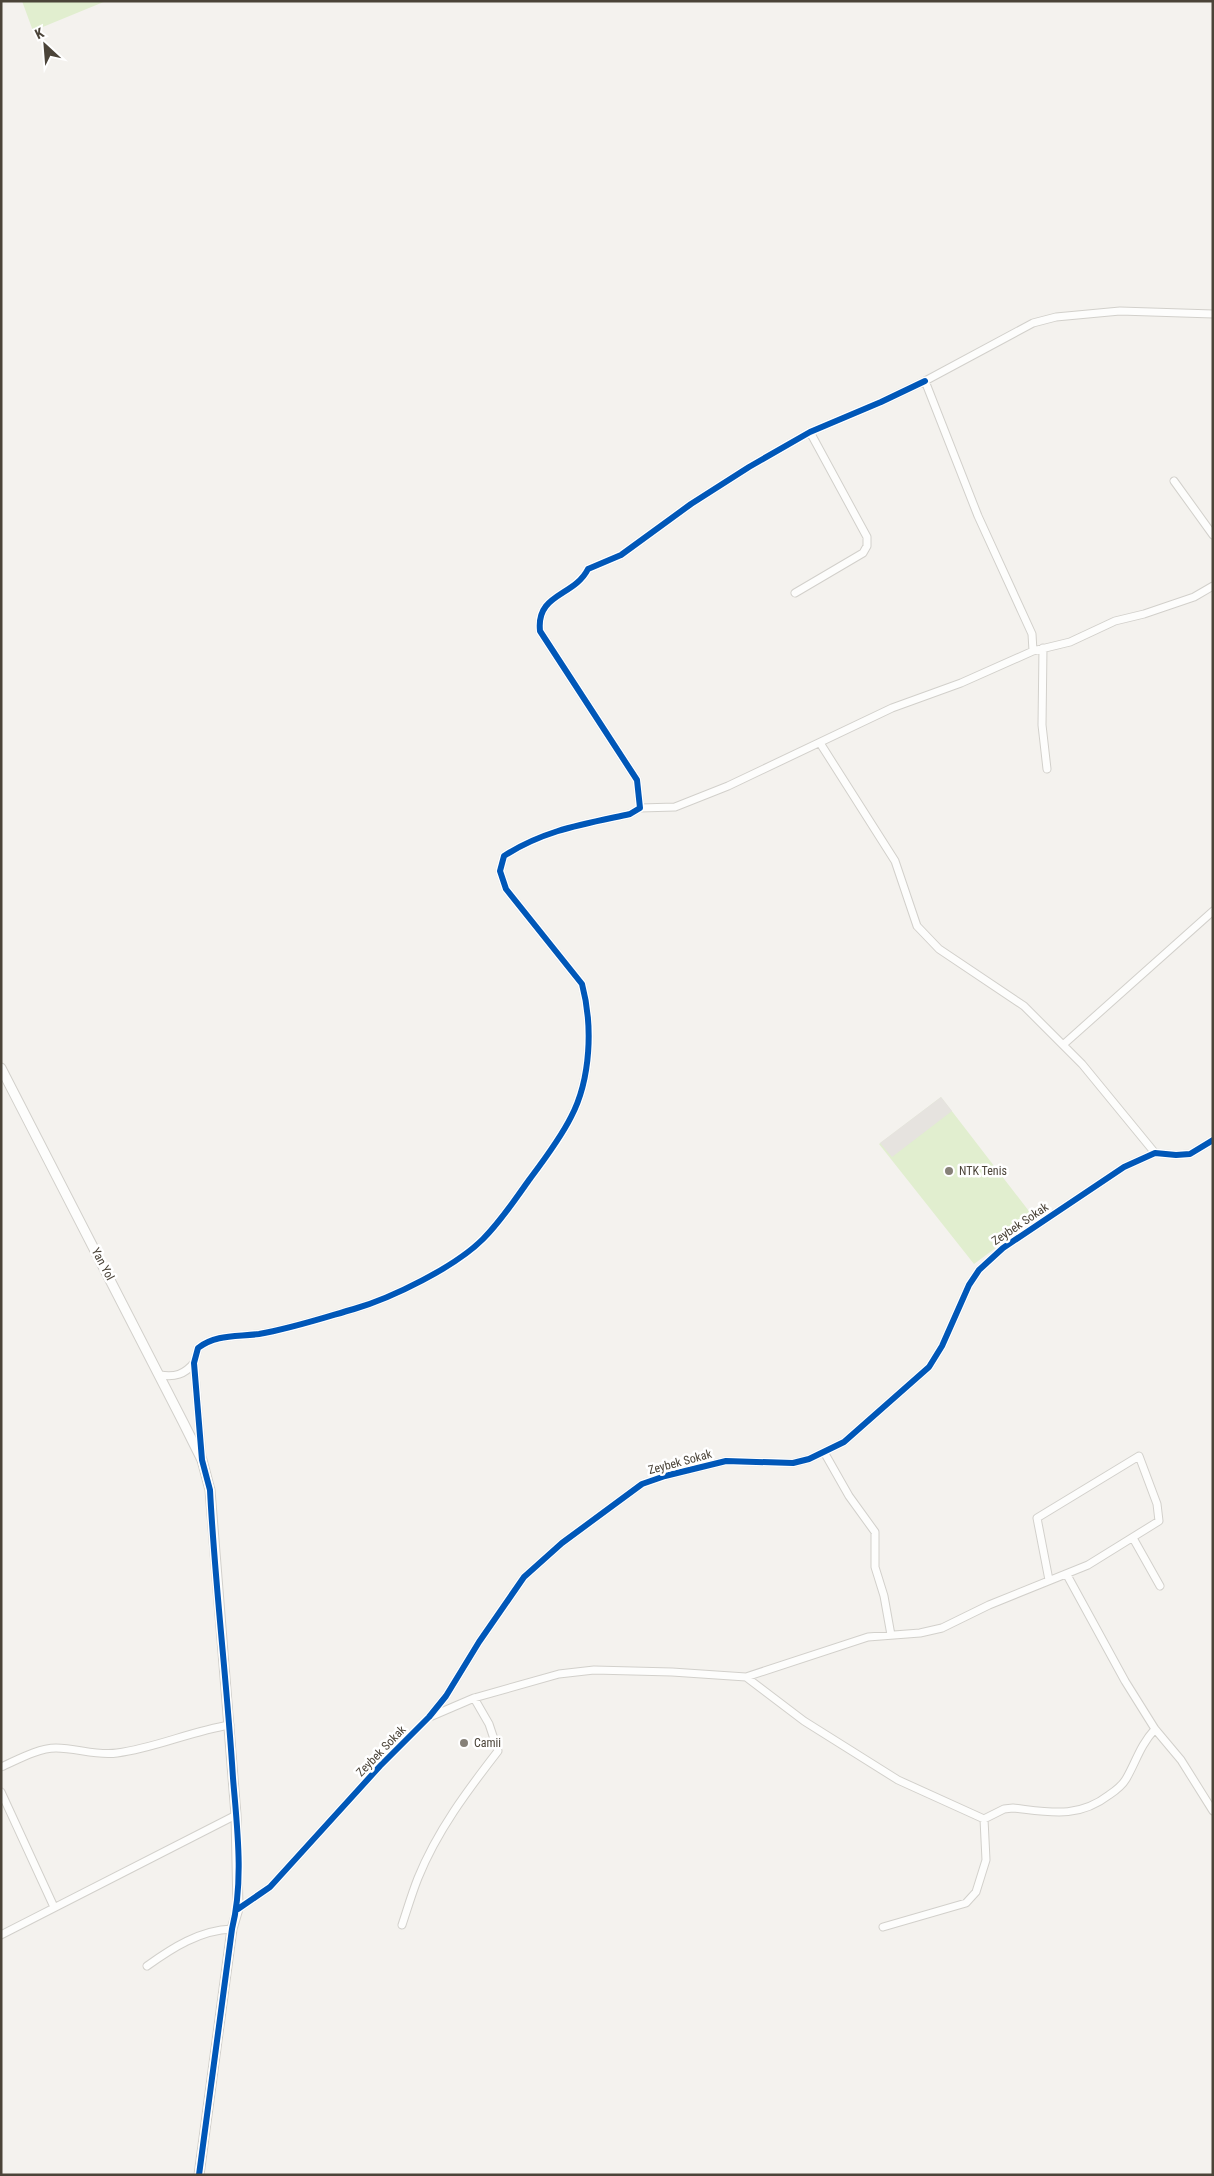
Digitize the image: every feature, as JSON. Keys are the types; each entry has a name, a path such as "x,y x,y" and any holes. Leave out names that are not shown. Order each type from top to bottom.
{"street":[{"path":"640,808 637,780 540,631 539,619 544,608 582,580 588,569 621,555 700,499 810,432 881,402 1033,323 1056,317 1120,311 1213,314"},
{"path":"925,380 978,516 1032,634 1033,651"},
{"path":"795,593 863,553 867,546 867,537 810,432"},
{"path":"1174,481 1213,535"},
{"path":"202,1460 194,1363 198,1348 211,1340 259,1334 355,1309 390,1296 455,1261 482,1240 510,1207 572,1117 583,1086 588,1038 587,1003 582,984 506,889 500,871 504,856 526,842 553,831 630,814 640,808 675,807 728,786 892,708 961,683 1033,651 1070,642 1115,621 1144,614 1194,597 1213,586"},
{"path":"1043,648 1042,726 1046,769"},
{"path":"820,743 895,861 917,926 939,948 1024,1006 1064,1044 1155,1153"},
{"path":"1064,1044 1213,911"},
{"name":"Yan Yol","path":"1,1068 160,1375 202,1460 210,1490 230,1725 236,1815 238,1909 232,1929 199,2175"},
{"name":"Zeybek Sokak","path":"238,1909 270,1887 429,1717 446,1696 479,1642 524,1577 562,1543 635,1489 650,1481 695,1467 726,1461 793,1463 824,1452 844,1442 929,1367 942,1346 969,1285 989,1259 1124,1167 1155,1153 1176,1156 1190,1154 1213,1140"},
{"path":"160,1375 174,1376 186,1371 194,1363"},
{"path":"824,1452 849,1496 875,1532 875,1567 884,1596 891,1635"},
{"path":"429,1717 474,1698 559,1674 594,1670 672,1672 746,1677 868,1637 942,1628 989,1605 1088,1565 1159,1521 1157,1504 1139,1456 1037,1518 1049,1580"},
{"path":"1133,1538 1160,1586"},
{"path":"1067,1575 1125,1681 1155,1729 1181,1760 1213,1812"},
{"path":"746,1677 804,1721 898,1780 984,1819"},
{"path":"402,1925 418,1878 436,1842 461,1798 498,1751 489,1724 474,1698"},
{"path":"1,1767 36,1752 55,1748 103,1755 118,1753 205,1729 230,1725"},
{"path":"984,1819 1004,1809 1013,1808 1070,1813 1088,1808 1103,1800 1125,1781 1141,1745 1155,1729"},
{"path":"1,1792 54,1907"},
{"path":"1,1934 236,1815"},
{"path":"883,1927 966,1903 976,1892 986,1860 984,1819"},
{"path":"147,1966 176,1945 220,1930 232,1929"}],"green space":[{"path":"22,1 106,1 33,31"},
{"name":"NTK Tenis","path":"941,1097 1035,1219 974,1264 879,1144"}],"shaded area":[{"path":"941,1097 952,1111 892,1157 880,1143"}],"cycle path":[{"path":"199,2175 236,1911 239,1873 228,1706 210,1490 202,1460 194,1363 198,1348 219,1338 271,1332 354,1309 386,1297 440,1271 471,1250 495,1225 552,1149 571,1117 583,1086 588,1052 588,1017 582,984 506,889 500,871 504,856 534,840 565,829 630,814 640,808 637,780 540,631 540,619 544,609 557,596 582,578 588,569 621,555 691,504 749,467 810,432 925,381"},
{"path":"238,1909 270,1887 380,1766 429,1717 446,1696 479,1642 524,1577 562,1543 642,1484 665,1476 726,1461 793,1463 809,1459 844,1442 929,1367 942,1346 969,1285 979,1270 1003,1248 1124,1167 1155,1153 1190,1154 1213,1140"}],"place":[{"name":"NTK Tenis","path":"949,1171"},
{"name":"Camii","path":"464,1743"}]}
